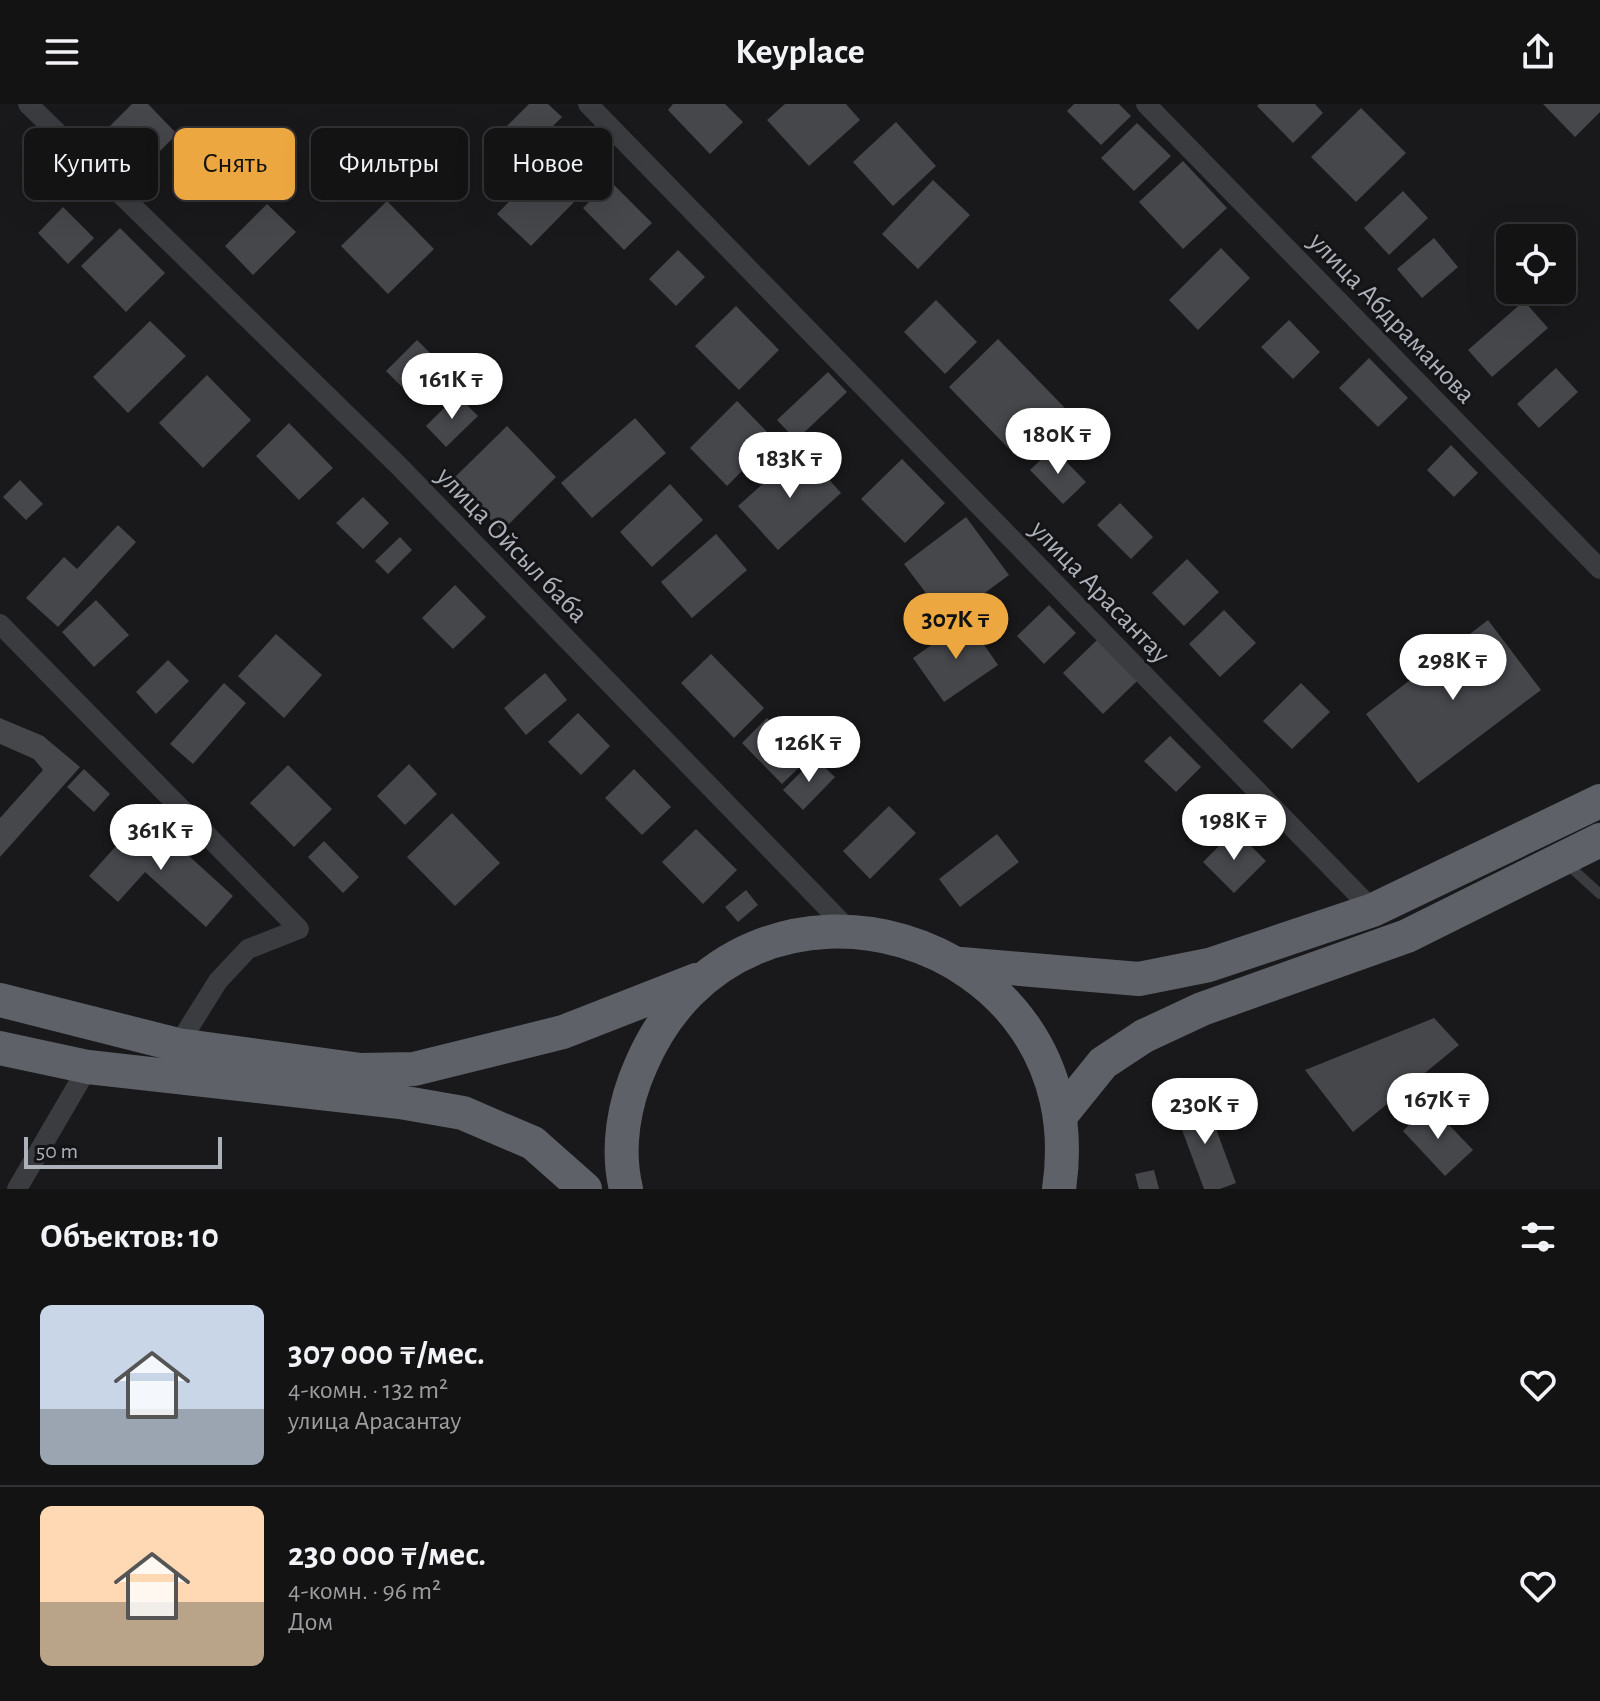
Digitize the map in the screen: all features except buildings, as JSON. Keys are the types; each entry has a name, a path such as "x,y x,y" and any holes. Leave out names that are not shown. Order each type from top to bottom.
{"highway":[{"path":"961,964 1139,979 1209,965 1373,910 1600,801"},
{"path":"1061,1115 1103,1063 1144,1036 1202,1009 1407,936 1600,840"},
{"path":"0,1000 178,1045 361,1070 414,1069 563,1032 704,977 772,941 848,929 907,939 961,964 1008,1005 1042,1056 1061,1115 1063,1163 1059,1189"},
{"path":"626,1189 621,1168 627,1096 656,1030 704,977"},
{"path":"0,1048 88,1067 400,1102 463,1113 533,1143 585,1189"}],"street":[{"name":"улица Ойсыл баба","path":"28,104 398,465 848,929"},
{"name":"улица Арасантау","path":"588,104 1373,910"},
{"name":"улица Абдраманова","path":"1146,104 1600,569"},
{"path":"0,624 299,929 248,949 218,981 178,1045"},
{"path":"17,1189 88,1067"}],"lane":[{"path":"1561,859 1600,894"}]}
